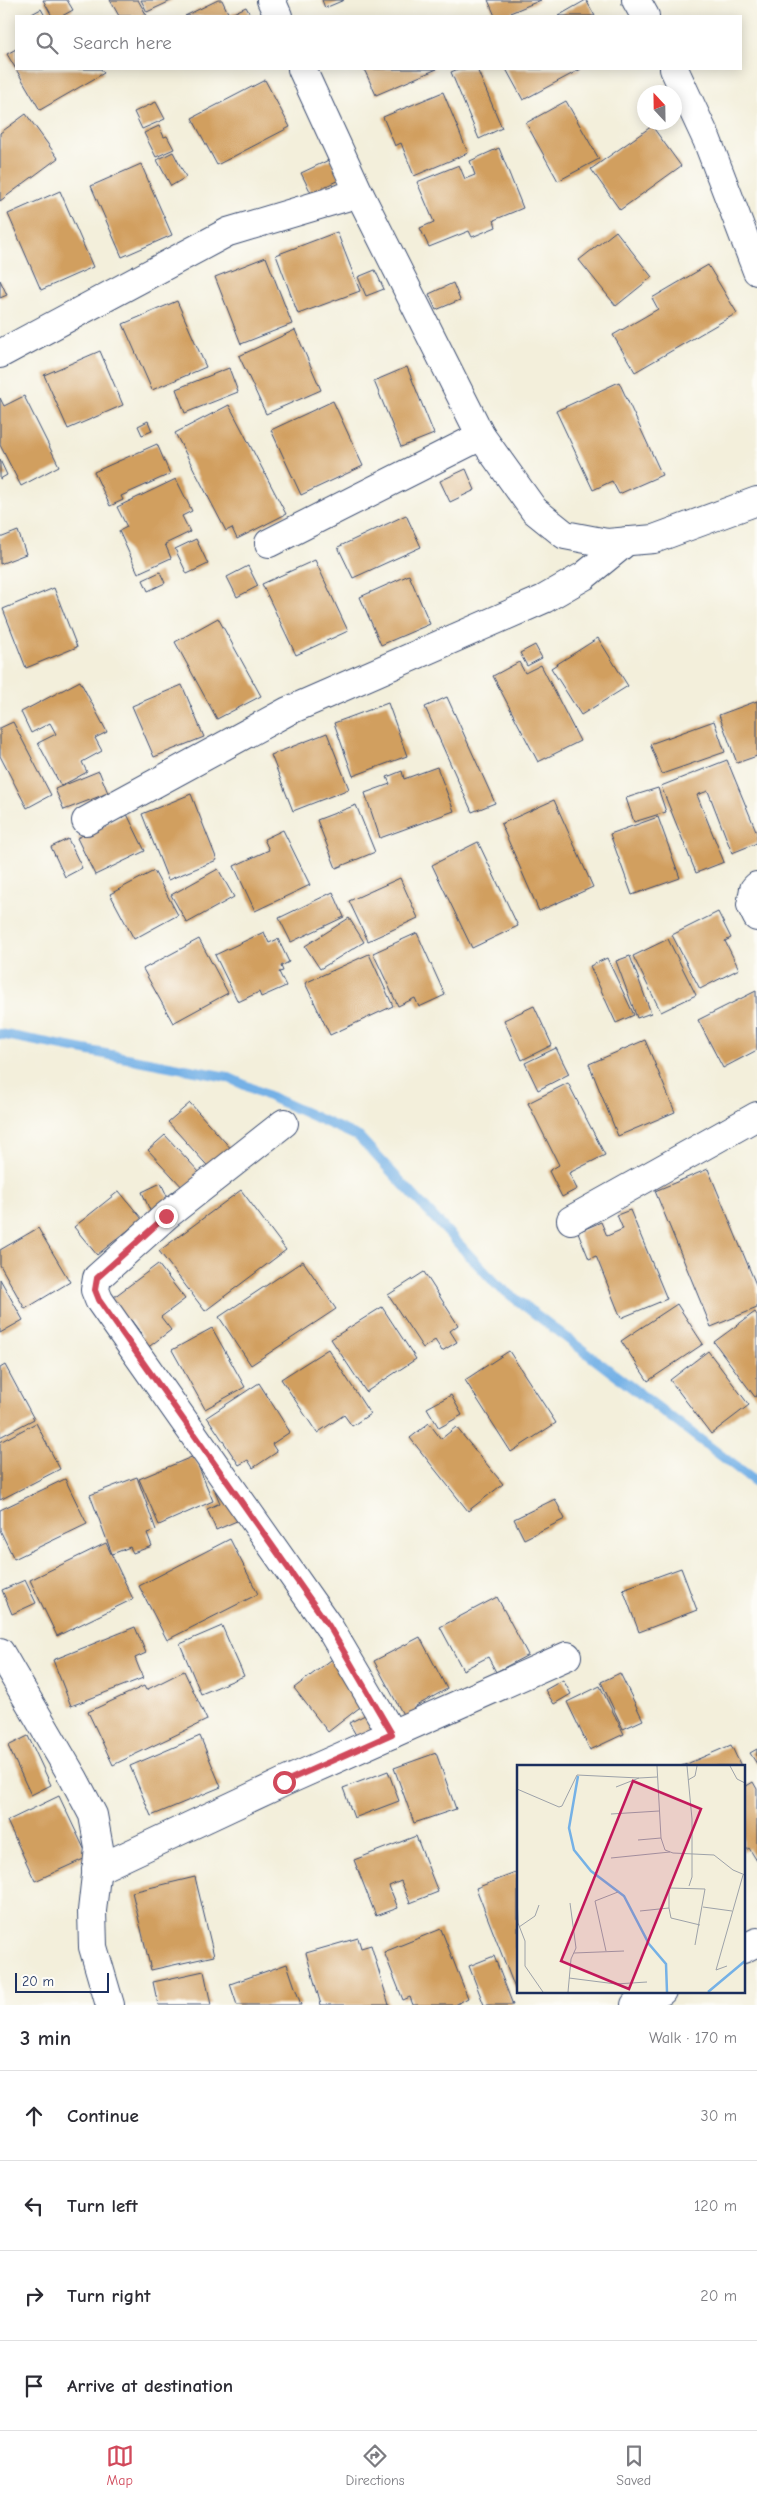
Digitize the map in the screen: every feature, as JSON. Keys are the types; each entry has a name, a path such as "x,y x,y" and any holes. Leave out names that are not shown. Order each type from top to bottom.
{"street":[{"path":"271,0 278,15"},
{"path":"636,0 644,15"},
{"path":"302,70 359,193 481,436 534,510 565,535 607,543 654,539 757,501"},
{"path":"674,70 707,140 757,271"},
{"path":"0,354 228,232 359,193"},
{"path":"269,543 481,436"},
{"path":"86,821 288,711 544,599 584,576 627,541"},
{"path":"757,886 754,889 751,905 757,917"},
{"path":"571,1220 757,1116"},
{"path":"284,1123 166,1216 97,1278 95,1290 99,1300 329,1626 392,1734"},
{"path":"0,1652 93,1815 99,1848 92,1912 93,1947 110,2005"},
{"path":"96,1870 567,1656"},
{"path":"744,1948 757,1942"},
{"path":"635,2005 660,1992"}],"building":[{"path":"43,0 67,0 73,10 64,15 51,15"},
{"path":"110,0 138,0 146,15 118,15"},
{"path":"141,0 173,0 147,12"},
{"path":"218,0 222,0 229,15 187,15"},
{"path":"322,0 344,0 325,8"},
{"path":"488,0 541,0 505,15 495,15"},
{"path":"586,0 594,15 560,15"},
{"path":"246,7 250,15 229,15"},
{"path":"41,9 44,15 30,15"},
{"path":"15,50 15,68 7,54"},
{"path":"16,70 102,70 104,73 40,110"},
{"path":"364,70 435,70 376,95"},
{"path":"456,70 477,70 502,128 479,139 451,72"},
{"path":"507,70 579,70 523,100"},
{"path":"265,80 290,127 217,165 192,118"},
{"path":"443,92 468,153 414,176 401,143 395,146 383,117"},
{"path":"566,101 599,159 558,181 526,123"},
{"path":"156,102 165,119 142,129 134,112"},
{"path":"26,114 58,158 0,201 0,133"},
{"path":"159,126 164,137 167,136 174,149 156,157 144,133"},
{"path":"646,130 655,130 681,166 620,210 591,169"},
{"path":"499,148 523,208 494,220 496,227 472,237 469,231 429,247 420,228 434,222 417,182 459,165 465,179 475,175 470,161"},
{"path":"173,152 186,177 171,186 157,160"},
{"path":"331,159 341,179 311,193 301,173"},
{"path":"141,164 172,235 122,257 91,186"},
{"path":"60,191 93,267 41,290 8,214"},
{"path":"616,231 652,277 616,306 579,260"},
{"path":"337,232 360,291 298,314 276,255"},
{"path":"266,257 292,324 241,344 215,277"},
{"path":"708,265 737,313 635,372 613,335 658,309 652,298"},
{"path":"375,270 384,289 366,296 358,277"},
{"path":"0,280 7,295 0,298"},
{"path":"453,283 460,300 436,310 429,294"},
{"path":"177,301 206,367 152,390 123,324"},
{"path":"295,330 321,390 266,414 239,356"},
{"path":"100,351 123,405 68,429 44,375"},
{"path":"407,367 434,434 401,447 374,381"},
{"path":"229,368 238,392 185,413 176,389"},
{"path":"619,382 662,475 619,494 612,481 593,490 556,411"},
{"path":"24,396 59,466 21,486 0,445 0,398 4,406"},
{"path":"333,401 363,466 301,495 271,430"},
{"path":"229,405 286,514 237,539 232,528 226,531 175,433"},
{"path":"148,421 152,431 142,435 138,426"},
{"path":"157,444 170,474 121,496 123,500 110,506 94,472"},
{"path":"0,460 7,475 0,479"},
{"path":"466,469 475,490 450,502 440,481"},
{"path":"176,479 192,511 182,516 190,532 165,544 171,558 138,573 119,531 127,527 117,507"},
{"path":"406,515 421,547 353,578 338,547"},
{"path":"18,531 26,554 0,564 0,538"},
{"path":"196,539 208,564 187,574 175,549"},
{"path":"315,560 348,631 296,655 262,584"},
{"path":"248,566 258,586 237,597 227,577"},
{"path":"160,572 165,583 148,591 143,580"},
{"path":"409,575 430,624 381,645 360,597"},
{"path":"54,588 77,647 26,668 3,609"},
{"path":"218,618 261,696 217,719 175,642"},
{"path":"598,638 628,686 581,715 551,668"},
{"path":"535,645 542,658 527,666 520,653"},
{"path":"519,662 525,673 541,665 580,741 538,762 493,676"},
{"path":"80,681 107,732 95,738 102,751 82,762 87,772 61,786 38,743 56,734 50,723 31,733 21,712"},
{"path":"182,685 204,737 154,757 132,706"},
{"path":"447,697 495,803 472,812 425,707"},
{"path":"757,701 757,756 737,763 719,715"},
{"path":"388,703 407,756 353,776 334,723"},
{"path":"714,721 725,752 662,774 650,744"},
{"path":"13,722 51,795 27,808 0,756 0,728"},
{"path":"327,733 349,789 293,811 271,755"},
{"path":"727,760 757,833 757,843 732,853 708,791 697,795 724,862 696,873 661,786"},
{"path":"437,767 454,811 380,838 365,793 390,784 387,777 402,771 404,779"},
{"path":"99,771 108,793 64,810 55,789"},
{"path":"658,788 666,812 634,822 626,798"},
{"path":"191,794 217,860 168,880 142,814"},
{"path":"554,800 593,887 539,911 501,824"},
{"path":"356,805 375,852 336,868 317,820"},
{"path":"127,814 145,851 95,875 77,838"},
{"path":"658,817 680,878 632,895 610,834"},
{"path":"283,830 310,885 255,911 234,866 269,850 264,839"},
{"path":"68,839 82,868 65,877 51,847"},
{"path":"478,842 518,926 472,948 432,865"},
{"path":"218,869 234,897 187,923 171,895"},
{"path":"154,871 178,915 134,939 110,894"},
{"path":"400,878 418,918 368,941 349,901"},
{"path":"333,892 344,917 291,942 279,918"},
{"path":"718,912 731,938 725,941 739,969 700,989 672,935"},
{"path":"349,918 364,942 320,969 305,946"},
{"path":"264,932 269,943 278,939 289,962 281,966 283,971 279,972 286,986 261,997 259,992 238,1002 215,955"},
{"path":"417,933 445,995 419,1007 415,998 398,1006 373,953"},
{"path":"199,939 228,993 173,1023 143,969"},
{"path":"668,939 696,995 661,1012 633,956"},
{"path":"369,954 393,1006 330,1035 305,983"},
{"path":"630,956 651,1013 637,1018 616,961"},
{"path":"607,958 634,1015 616,1023 590,966"},
{"path":"756,991 757,1050 723,1068 698,1020"},
{"path":"534,1006 552,1045 522,1060 504,1020"},
{"path":"645,1040 675,1112 618,1136 589,1064"},
{"path":"556,1048 569,1074 538,1090 525,1063"},
{"path":"568,1083 605,1155 569,1173 577,1189 562,1197 549,1171 559,1165 528,1103"},
{"path":"190,1103 234,1152 213,1172 168,1122"},
{"path":"165,1135 200,1173 184,1189 148,1150"},
{"path":"708,1169 757,1287 757,1308 711,1327 655,1191"},
{"path":"161,1183 171,1205 152,1215 142,1192"},
{"path":"241,1190 286,1250 205,1311 159,1251"},
{"path":"119,1191 142,1219 97,1255 74,1227"},
{"path":"630,1210 667,1299 621,1318 596,1256 589,1259 578,1232 601,1222 607,1236 623,1229 617,1215"},
{"path":"38,1228 70,1282 25,1309 0,1265 0,1250"},
{"path":"303,1261 336,1309 251,1365 219,1317"},
{"path":"158,1264 185,1299 161,1317 171,1330 146,1349 139,1340 143,1336 131,1320 127,1323 110,1300"},
{"path":"424,1272 458,1325 450,1331 457,1342 442,1351 435,1340 423,1348 388,1295"},
{"path":"0,1279 23,1320 0,1333"},
{"path":"677,1304 703,1344 648,1381 621,1341"},
{"path":"382,1307 416,1359 366,1392 331,1339"},
{"path":"755,1312 757,1315 757,1396 755,1397 714,1342"},
{"path":"212,1328 245,1387 205,1409 172,1350"},
{"path":"328,1349 370,1414 352,1426 344,1415 317,1433 281,1379"},
{"path":"509,1351 556,1423 511,1452 465,1380"},
{"path":"708,1351 749,1405 711,1434 670,1380"},
{"path":"5,1365 34,1419 0,1437 0,1368"},
{"path":"259,1383 290,1432 272,1444 277,1452 253,1468 248,1460 239,1465 207,1417"},
{"path":"451,1395 462,1415 439,1428 427,1408"},
{"path":"36,1423 60,1469 0,1500 0,1442"},
{"path":"429,1423 441,1439 456,1427 503,1484 468,1511 410,1438"},
{"path":"194,1456 213,1501 159,1525 139,1479"},
{"path":"137,1477 156,1530 147,1533 152,1546 133,1553 130,1547 112,1554 90,1495"},
{"path":"65,1479 87,1524 14,1559 0,1530 0,1510"},
{"path":"225,1487 239,1520 216,1530 207,1509 220,1503 215,1491"},
{"path":"555,1499 565,1519 524,1539 514,1519"},
{"path":"230,1539 258,1594 167,1640 139,1586"},
{"path":"106,1543 133,1599 57,1636 30,1580"},
{"path":"681,1568 697,1610 639,1632 623,1589"},
{"path":"25,1580 36,1603 12,1614 2,1590"},
{"path":"497,1597 528,1655 496,1672 488,1657 463,1670 440,1627"},
{"path":"222,1626 244,1676 201,1694 180,1644"},
{"path":"135,1627 146,1653 135,1658 143,1678 71,1706 53,1660"},
{"path":"420,1637 447,1689 416,1706 421,1715 407,1722 374,1661"},
{"path":"335,1657 368,1701 328,1732 294,1688"},
{"path":"184,1671 207,1720 113,1765 88,1712 144,1686 146,1690"},
{"path":"620,1673 643,1720 623,1729 601,1682"},
{"path":"563,1680 571,1694 554,1704 545,1690"},
{"path":"600,1686 624,1734 590,1750 567,1702"},
{"path":"367,1714 377,1733 360,1742 349,1723"},
{"path":"28,1736 51,1785 31,1795 8,1746"},
{"path":"200,1736 221,1787 151,1816 130,1766"},
{"path":"731,1745 741,1765 684,1765"},
{"path":"757,1749 757,1764 750,1753"},
{"path":"436,1753 456,1809 414,1823 394,1768"},
{"path":"388,1771 399,1801 354,1818 343,1788"},
{"path":"753,1782 757,1789 757,1861 749,1848 744,1851 744,1787"},
{"path":"59,1796 88,1857 35,1881 7,1821"},
{"path":"416,1836 438,1892 410,1903 401,1881 389,1886 398,1908 376,1916 354,1860"},
{"path":"517,1872 516,1991 476,1888"},
{"path":"195,1877 214,1956 151,1970 132,1892"},
{"path":"441,1929 468,1998 455,2005 413,2005 410,1997 403,2000 384,1952"},
{"path":"358,1938 361,1948 371,1945 389,2005 321,2005 306,1953"},
{"path":"494,1956 513,2005 484,2005 469,1966"},
{"path":"287,1964 301,2005 237,2005 230,1984"},
{"path":"204,1971 211,2005 158,2005 153,1982"}],"waterway":[{"path":"0,1034 227,1077 359,1137 496,1284 757,1483"}],"route":[{"path":"166,1216 97,1278 95,1290 99,1300 329,1626 392,1734 284,1782"}]}
